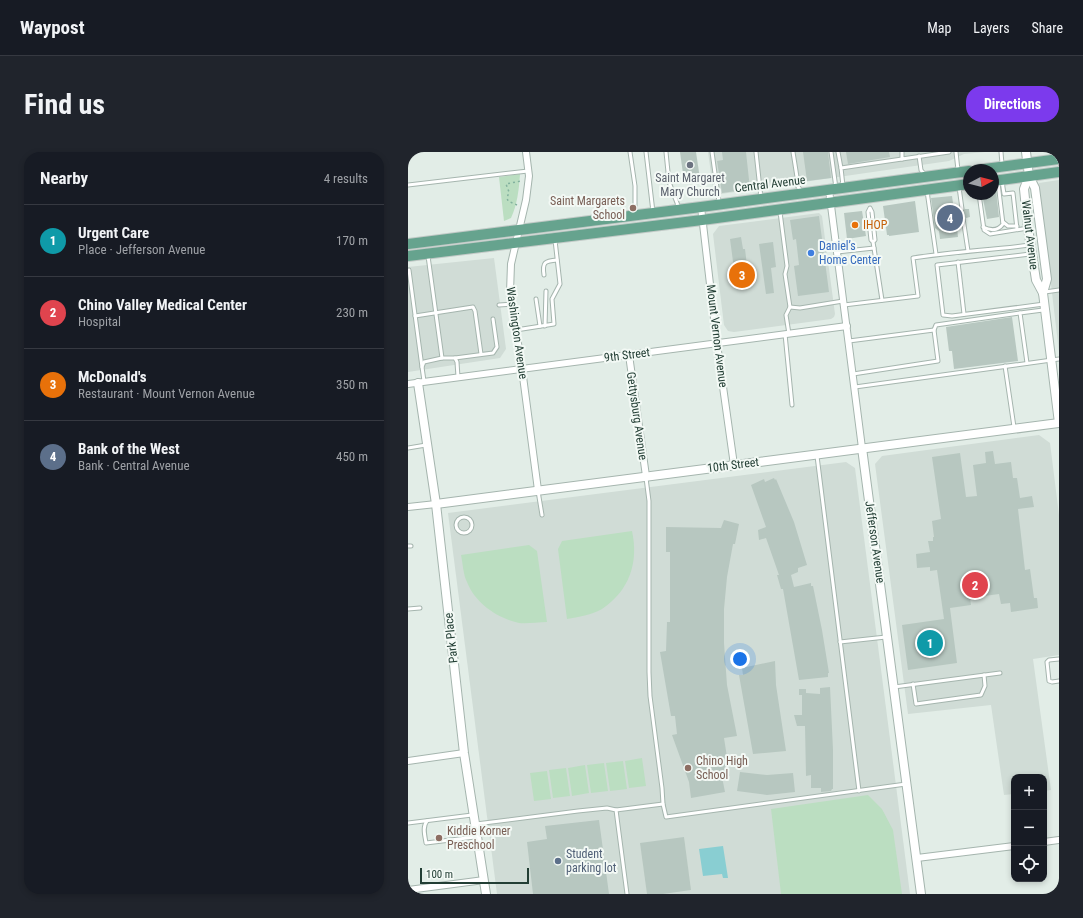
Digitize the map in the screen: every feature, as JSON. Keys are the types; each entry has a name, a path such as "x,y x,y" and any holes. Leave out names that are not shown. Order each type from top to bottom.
{"main road":[{"path":"999,167 1059,159"},
{"name":"Central Avenue","path":"408,244 963,172"},
{"path":"999,180 1059,172"},
{"path":"882,196 890,187 920,184 926,180 926,177"},
{"path":"408,256 702,220 963,184"},
{"path":"775,209 775,203 796,199 803,193"},
{"path":"632,228 635,222 673,216 679,210"}],"street":[{"name":"Washington Avenue","path":"526,152 529,176 526,200 511,264 510,292 538,490"},
{"name":"Walnut Avenue","path":"1026,152 1029,176 1035,188 1047,279 1043,293"},
{"name":"Walnut Avenue","path":"1029,176 1024,189 1028,228 1036,280 1043,293 1055,359 1059,423"},
{"name":"Jefferson Avenue","path":"836,189 831,202 837,252 921,894"},
{"name":"Mount Vernon Avenue","path":"701,207 717,344 734,465"},
{"name":"9th Street","path":"408,384 847,326"},
{"name":"Gettysburg Avenue","path":"629,355 646,476"},
{"name":"Park Place","path":"421,382 427,445 436,504 464,753 486,894"},
{"name":"10th Street","path":"408,507 1059,423"},
{"path":"408,761 464,753"},
{"path":"1047,842 1059,840"},
{"path":"917,858 1011,846"},
{"path":"408,890 484,880"}],"lane":[{"path":"630,152 635,186 635,215"},
{"path":"646,152 653,213"},
{"path":"666,152 670,182 679,210"},
{"path":"712,152 720,204"},
{"path":"756,152 761,198"},
{"path":"793,152 797,177 796,184 803,193"},
{"path":"831,152 836,189"},
{"path":"836,189 841,168 838,152"},
{"path":"902,152 902,159"},
{"path":"841,168 950,152"},
{"path":"956,152 963,170"},
{"path":"1001,152 1003,167"},
{"path":"919,156 921,170 926,177"},
{"path":"408,185 528,171"},
{"path":"999,182 1004,194 1012,193 1017,228"},
{"path":"983,227 988,229 997,229 1000,228 1003,222 999,188"},
{"path":"927,190 936,254"},
{"path":"962,209 963,196"},
{"path":"868,197 872,212 875,240 873,242 882,300"},
{"path":"980,200 985,232 990,234 1017,228"},
{"path":"775,209 787,266 785,274 790,307 786,315 792,405"},
{"path":"963,218 968,251"},
{"path":"1003,222 1008,226 1028,228"},
{"path":"516,330 554,324 552,299 560,284 555,238"},
{"path":"837,252 874,248"},
{"path":"790,307 800,308 918,296 913,258 968,251 1031,249"},
{"path":"1031,249 937,265 943,315 952,316 1045,307"},
{"path":"428,254 442,358"},
{"path":"544,275 544,264 549,261 557,260"},
{"path":"958,262 964,314"},
{"path":"409,270 422,367 421,382"},
{"path":"1043,293 1059,290"},
{"path":"544,326 546,291"},
{"path":"536,299 540,326"},
{"path":"500,305 512,304"},
{"path":"415,316 473,307 475,311 481,354"},
{"path":"853,374 938,361 934,330 936,325 1020,313 1045,307"},
{"path":"1020,313 1027,363"},
{"path":"422,367 424,362 442,358 455,358 493,353 497,347 493,319"},
{"path":"849,341 934,330"},
{"path":"455,358 457,362 458,377"},
{"path":"855,387 1055,359"},
{"path":"1005,366 1014,429"},
{"path":"408,448 427,445"},
{"path":"817,454 859,791"},
{"path":"646,476 650,500 650,696 663,804 666,817 907,784"},
{"path":"538,490 542,515"},
{"path":"464,517 469,519 472,524 470,531 462,534 457,531 455,526 457,521 464,517"},
{"path":"408,609 420,608"},
{"path":"840,642 887,637"},
{"path":"1059,659 1049,660 1047,662 1049,681 1059,681"},
{"path":"894,687 1000,673"},
{"path":"913,684 916,704 981,695 985,686 984,676"},
{"path":"475,824 578,811 607,808 616,810 663,804"},
{"path":"616,810 626,894"},
{"path":"408,823 474,814"},
{"path":"427,821 424,831 426,843 477,836"}],"path":[{"path":"517,205 508,201 507,198 509,192 506,184 521,182"}],"shaded area":[{"path":"708,152 985,152 964,154 949,161 714,195"},
{"path":"1059,180 1059,352 1039,183"},
{"path":"819,213 822,216 835,314 834,317 831,319 734,332 728,331 724,325 713,234 719,226"},
{"path":"494,258 506,349 500,358 408,372 408,267"},
{"path":"1039,435 1050,443 1059,515 1059,655 1033,659 1051,790 1047,791 1047,774 1011,774 1011,794 1004,795 991,705 908,714 875,464 882,456"},
{"name":"Chino High School","path":"846,462 855,468 910,894 497,894 448,513"}],"green space":[{"path":"520,174 515,208 511,218 504,221 499,177"},
{"path":"632,531 634,543 633,565 630,575 619,594 602,609 594,613 567,619 558,549 562,541"},
{"path":"529,545 537,551 547,622 519,623 511,621 495,613 475,597 467,582 464,572 461,555"},
{"path":"642,758 646,786 629,788 625,761"},
{"path":"623,761 627,789 610,791 606,763"},
{"path":"604,763 608,791 591,793 587,765"},
{"path":"585,765 589,793 572,796 568,768"},
{"path":"566,768 570,796 553,798 549,770"},
{"path":"547,771 551,799 534,801 530,773"},
{"path":"868,795 882,809 893,830 902,894 781,894 771,809"}],"water":[{"path":"723,846 728,878 723,878 722,874 703,876 699,849"}],"building":[{"name":"Saint Margaret Mary Church","path":"680,152 696,152 700,179 684,181"},
{"path":"722,152 746,152 750,189 722,193 717,161 723,160"},
{"path":"803,152 828,152 831,178 807,181"},
{"path":"846,152 889,152 890,157 848,164"},
{"path":"952,196 954,210 959,210 962,212 965,209 969,209 970,217 966,218 963,215 956,219 958,237 940,239 939,231 935,228 931,198"},
{"path":"983,200 997,200 999,217 987,219"},
{"path":"915,201 919,232 887,235 883,206"},
{"name":"IHOP","path":"862,211 866,236 847,239 844,213"},
{"name":"Daniel’s Home Center","path":"819,216 829,292 798,296 794,266 799,265 796,239 793,240 790,220"},
{"path":"741,237 743,249 745,249 749,282 736,284 730,239"},
{"path":"773,242 776,267 771,268 774,293 766,294 759,244"},
{"path":"1012,317 1018,361 954,369 952,351 949,351 946,327"},
{"path":"993,451 995,464 1011,462 1013,478 1017,478 1020,498 1032,496 1034,507 1018,509 1025,570 1030,569 1034,598 1037,598 1038,608 1011,612 1010,603 1001,604 999,594 970,598 971,605 950,608 957,663 908,670 902,625 944,619 937,570 930,571 930,567 917,568 916,554 930,552 928,541 933,541 934,537 932,521 941,519 932,457 960,453 966,497 977,496 973,465 986,463 985,452"},
{"path":"774,478 775,480 776,479 794,522 807,565 798,568 798,572 791,575 794,587 811,583 811,586 813,586 822,630 829,673 828,677 799,680 783,589 781,589 777,575 779,575 766,538 759,540 758,530 766,527 751,485 764,479 765,482"},
{"path":"724,520 739,524 735,544 733,544 727,577 724,609 724,643 727,685 737,736 724,738 730,776 722,777 725,792 691,798 689,782 672,735 677,734 675,716 671,716 660,652 666,651 667,622 670,622 670,552 666,552 666,527 721,528"},
{"path":"775,661 776,685 786,751 753,754 739,675 743,675 742,668"},
{"path":"830,687 833,789 831,791 821,792 821,788 811,788 811,775 806,776 805,726 797,726 794,715 802,715 802,695 799,695 799,689 806,689 806,693 820,694 820,688"},
{"path":"740,772 767,775 793,773 795,792 767,795 737,791"},
{"path":"599,820 609,894 533,894 527,842 547,839 545,826"},
{"path":"684,837 691,890 663,894 647,894 640,843"}],"place":[{"name":"Saint Margaret Mary Church","path":"690,165"},
{"name":"Saint Margarets School","path":"633,208"},
{"name":"Bank of the West","path":"950,218"},
{"name":"IHOP","path":"855,225"},
{"name":"Daniel’s Home Center","path":"811,253"},
{"name":"McDonald's","path":"742,275"},
{"name":"Chino Valley Medical Center","path":"975,585"},
{"name":"Urgent Care","path":"930,643"},
{"name":"Chino High School","path":"688,768"},
{"name":"Kiddie Korner Preschool","path":"439,838"},
{"name":"Student parking lot","path":"558,861"}]}
